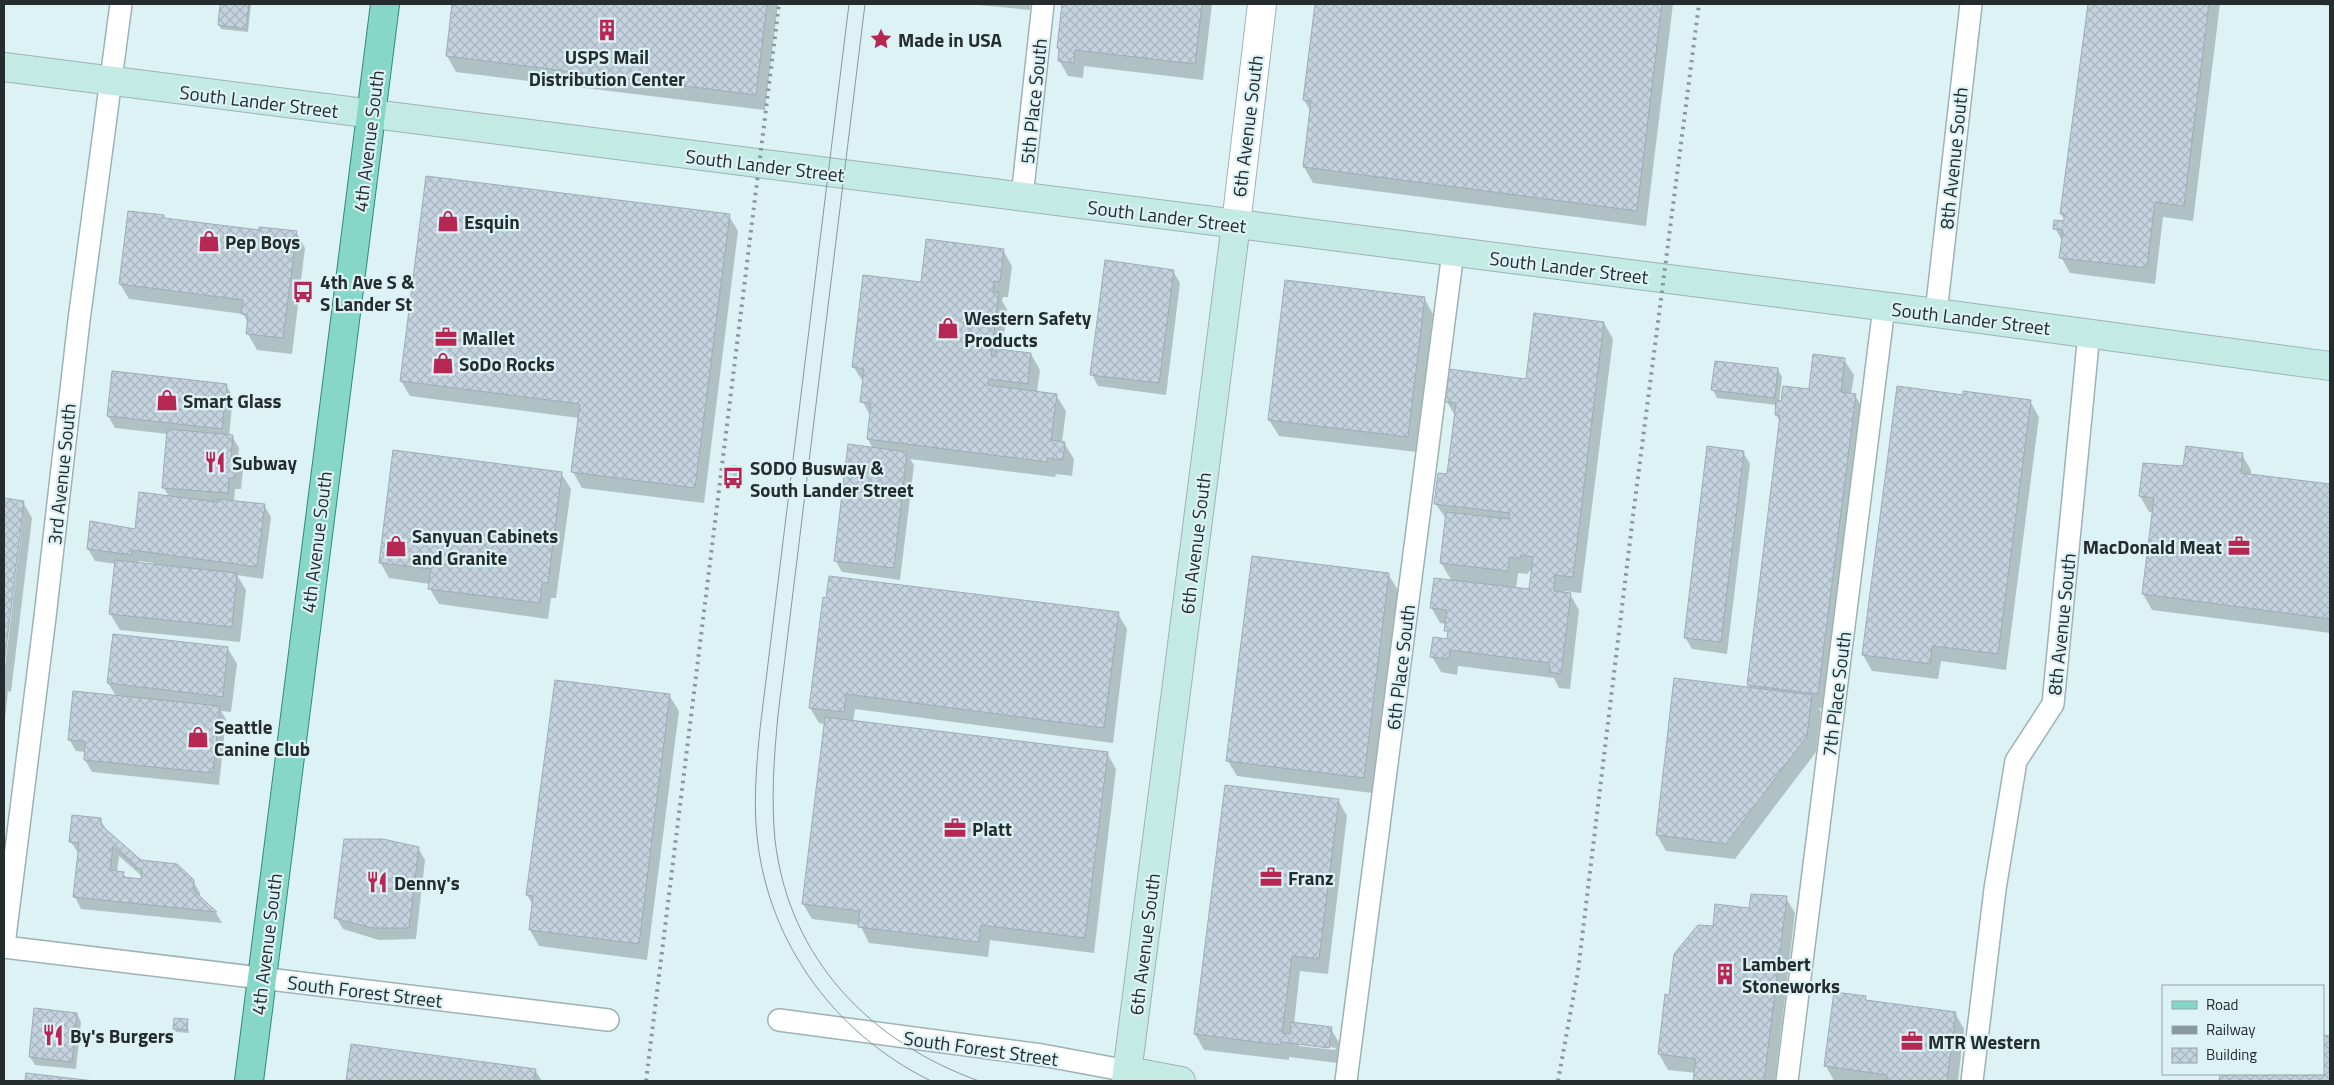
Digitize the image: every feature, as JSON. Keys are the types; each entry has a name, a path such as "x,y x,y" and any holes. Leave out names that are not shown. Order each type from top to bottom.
{"main road":[{"name":"4th Avenue South","path":"249,1081 385,4"},
{"name":"South Lander Street","path":"4,67 1884,306 2330,366"},
{"name":"6th Avenue South","path":"1127,1076 1236,224"},
{"name":"South Forest Street","path":"1127,1076 1181,1081"}],"street":[{"name":"3rd Avenue South","path":"4,946 45,617 79,320 121,4"},
{"name":"5th Place South","path":"1022,197 1043,4"},
{"name":"6th Avenue South","path":"1236,224 1262,4"},
{"name":"8th Avenue South","path":"1936,313 1970,4"},
{"name":"6th Place South","path":"1346,1081 1453,252"},
{"name":"7th Place South","path":"1787,1081 1884,306"},
{"name":"8th Avenue South","path":"1972,1081 1995,889 2016,761 2053,704 2089,333"},
{"name":"South Forest Street","path":"4,946 261,979 608,1020"},
{"name":"South Forest Street","path":"779,1020 1042,1055 1127,1076"}],"building":[{"path":"220,4 249,4 246,29 218,25"},
{"name":"USPS Mail Distribution Center","path":"452,4 767,4 756,95 446,56"},
{"path":"1062,4 1202,4 1195,64 1075,50 1074,63 1058,61 1059,48 1057,48"},
{"path":"1315,4 1662,4 1637,211 1303,167 1311,101 1303,100"},
{"path":"2088,4 2209,4 2184,206 2155,202 2147,268 2059,258 2063,230 2053,229 2054,220 2064,221 2064,214 2060,214"},
{"path":"426,176 730,214 695,488 571,472 580,404 400,381"},
{"path":"128,211 164,215 164,218 259,230 259,227 297,231 283,338 246,334 248,315 241,314 243,300 119,284"},
{"path":"926,239 1004,249 1000,282 994,281 993,292 999,292 991,356 996,356 997,349 1031,353 1028,384 989,379 988,385 1057,394 1051,440 1065,442 1063,460 1047,458 1047,462 867,439 871,403 860,402 864,369 852,367 863,275 921,282"},
{"path":"1105,260 1174,270 1159,383 1090,375"},
{"path":"1285,280 1425,297 1408,437 1268,420"},
{"path":"1534,313 1604,322 1573,577 1555,575 1554,591 1571,593 1561,674 1549,672 1550,663 1450,650 1449,659 1430,657 1433,637 1447,639 1448,631 1444,631 1447,610 1430,608 1434,578 1529,589 1533,557 1520,555 1520,559 1510,557 1508,571 1440,563 1446,512 1509,519 1510,513 1434,504 1438,473 1447,474 1456,403 1445,402 1449,369 1526,379"},
{"path":"1813,354 1845,358 1841,392 1856,394 1818,694 1747,685 1780,415 1775,415 1776,400 1781,401 1783,386 1809,389"},
{"path":"1715,361 1778,368 1775,398 1711,390"},
{"name":"Smart Glass","path":"112,371 227,384 222,429 107,416"},
{"path":"1897,386 1963,395 1963,391 2031,400 1998,654 1932,646 1930,664 1862,655"},
{"path":"167,429 233,435 231,457 237,457 235,478 229,478 228,493 162,488"},
{"path":"848,444 907,452 894,568 834,561"},
{"path":"1707,446 1744,451 1721,642 1684,638"},
{"name":"MacDonald Meat","path":"2186,446 2243,453 2241,473 2330,484 2330,619 2142,594 2154,498 2139,496 2143,463 2183,466"},
{"path":"393,450 562,472 548,583 542,582 540,603 428,589 431,569 379,563"},
{"path":"730,466 737,466 735,485 728,484"},
{"path":"139,492 217,502 217,499 265,504 257,567 132,550 132,555 87,549 90,521 135,529"},
{"path":"4,498 24,501 4,665"},
{"path":"1252,556 1389,573 1364,778 1226,761"},
{"path":"115,560 237,573 232,627 109,614"},
{"path":"829,576 1119,612 1104,728 846,694 844,712 809,708 823,597 826,598"},
{"path":"113,634 228,647 223,697 107,683"},
{"path":"1674,678 1812,695 1807,736 1726,844 1656,835"},
{"path":"555,680 670,694 639,944 529,930 533,896 526,895"},
{"path":"73,691 220,706 213,773 84,760 85,741 68,740"},
{"name":"Platt","path":"825,717 1108,752 1085,938 981,925 979,942 858,927 860,911 802,904"},
{"name":"Franz","path":"1225,785 1339,799 1319,959 1292,956 1282,1033 1290,1034 1291,1022 1332,1027 1329,1048 1281,1042 1280,1045 1194,1034"},
{"path":"72,815 101,818 101,825 141,860 177,864 194,880 193,890 217,912 73,897 79,843 69,842","holes":["113,846 137,868 142,869 141,879 123,877 124,872 110,870"]},
{"name":"Denny's","path":"344,839 383,839 419,847 409,928 372,928 334,918"},
{"name":"Lambert Stoneworks","path":"1751,894 1787,896 1764,1081 1693,1081 1696,1059 1658,1054 1665,994 1669,995 1674,954 1698,925 1713,926 1715,904 1749,908"},
{"path":"1834,992 1866,996 1865,1000 1956,1012 1947,1081 1887,1081 1887,1075 1824,1066"},
{"name":"By's Burgers","path":"34,1008 77,1013 72,1062 29,1057"},
{"path":"174,1018 188,1019 187,1030 173,1029"},
{"path":"2324,1035 2330,1036 2330,1081 2219,1081 2220,1075 2324,1075"},
{"path":"351,1044 536,1069 534,1081 346,1081"},
{"path":"26,1073 94,1081 25,1081"}],"tram line":[{"path":"849,4 760,729 755,812 761,865 772,905 788,942 809,976 834,1008 862,1036 895,1060 931,1081"},
{"path":"865,4 778,715 773,809 775,840 783,883 797,922 817,958 841,991 870,1019 903,1044 940,1064 979,1081"}],"railway":[{"path":"646,1081 779,4"},
{"path":"1558,1081 1578,971 1634,508 1699,4"}],"place":[{"name":"USPS Mail Distribution Center","path":"607,30"},
{"name":"Made in USA","path":"881,39"},
{"name":"Esquin","path":"448,221"},
{"name":"Pep Boys","path":"209,241"},
{"name":"4th Ave S & S Lander St","path":"303,292"},
{"name":"Western Safety Products","path":"948,328"},
{"name":"Mallet","path":"446,337"},
{"name":"SoDo Rocks","path":"443,363"},
{"name":"Smart Glass","path":"167,400"},
{"name":"Subway","path":"215,462"},
{"name":"SODO Busway & South Lander Street","path":"733,478"},
{"name":"Sanyuan Cabinets and Granite","path":"396,546"},
{"name":"MacDonald Meat","path":"2239,546"},
{"name":"Seattle Canine Club","path":"198,737"},
{"name":"Platt","path":"955,828"},
{"name":"Franz","path":"1271,877"},
{"name":"Denny's","path":"377,882"},
{"name":"Lambert Stoneworks","path":"1725,974"},
{"name":"By's Burgers","path":"53,1035"},
{"name":"MTR Western","path":"1912,1041"}]}
